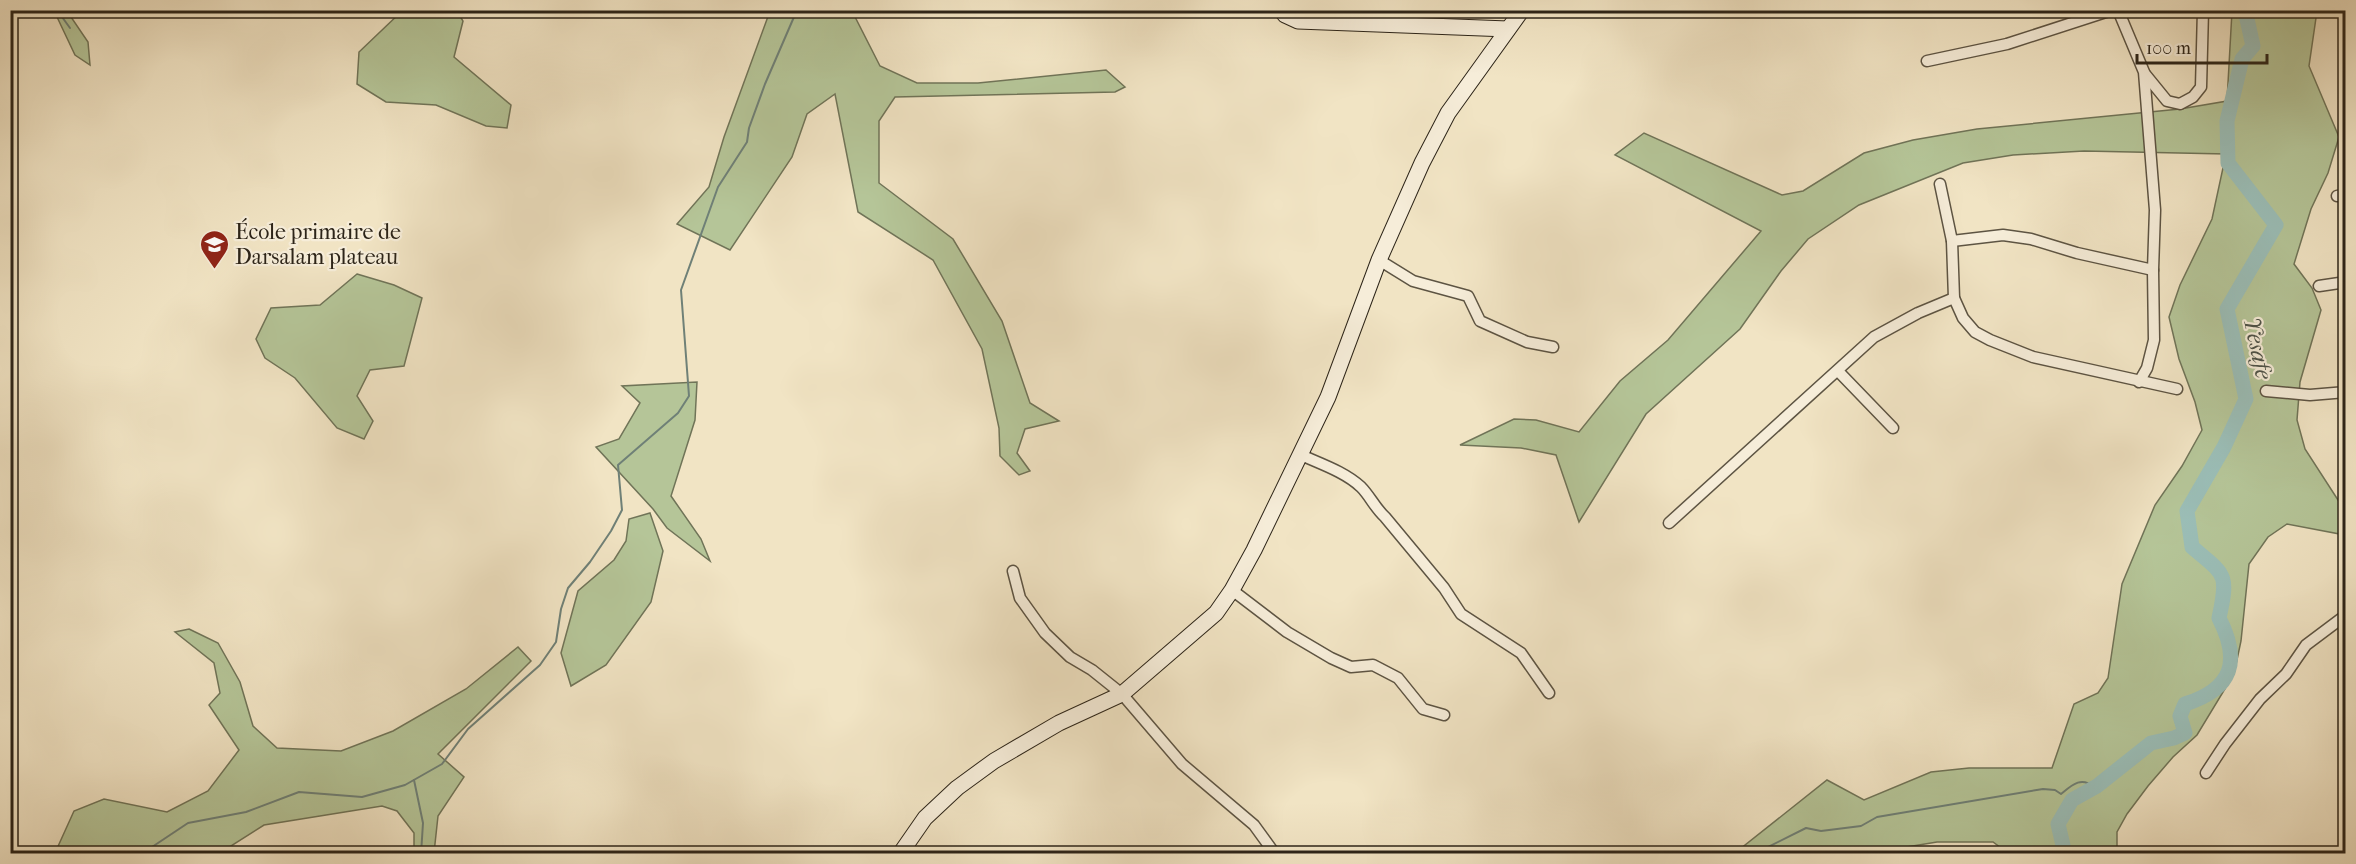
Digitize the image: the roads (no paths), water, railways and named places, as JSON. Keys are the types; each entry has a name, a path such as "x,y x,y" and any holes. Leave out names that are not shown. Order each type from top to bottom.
{"main road":[{"path":"1281,10 1285,15 1298,21 1508,29"},
{"path":"900,854 925,818 957,788 994,760 1059,723 1122,694 1216,613 1232,590 1254,550 1328,397 1379,260 1422,163 1448,113 1522,10"}],"street":[{"path":"1927,61 2007,44 2112,10"},
{"path":"2118,10 2144,72 2167,101 2180,104 2193,97 2201,87 2203,10"},
{"path":"2139,382 2147,368 2154,340 2155,210 2144,72"},
{"path":"1940,184 1952,241 1954,298 1962,318 1975,332 2033,357 2177,389"},
{"path":"1952,241 2003,235 2031,239 2077,253 2153,270"},
{"path":"1379,260 1413,281 1468,296 1480,321 1527,342 1553,348"},
{"path":"2319,286 2346,282"},
{"path":"1669,523 1874,337 1918,313 1954,298"},
{"path":"1838,371 1893,428"},
{"path":"2266,391 2310,395 2346,392"},
{"path":"1301,455 1345,476 1362,488 1375,508 1444,588 1461,614 1521,653 1549,693"},
{"path":"1013,571 1020,598 1046,633 1070,657 1092,670 1122,694 1182,764 1254,825 1275,854"},
{"path":"1232,590 1287,632 1331,658 1351,667 1373,665 1398,678 1423,709 1444,715"},
{"path":"2206,773 2260,699 2286,674 2306,645 2346,615"}],"waterway":[{"path":"57,10 70,28"},
{"path":"123,854 149,849 188,823 246,812 299,792 362,797 405,785 442,764 468,729 540,665 556,642 561,609 568,588 590,562 622,510 618,465 678,413 689,396 681,290 718,187 747,142 749,128 765,84 797,10"},
{"name":"Yesafe","path":"2065,854 2058,824 2072,800 2097,786 2151,743 2185,733 2180,716 2185,704 2201,698 2223,682 2231,660 2230,647 2219,618 2224,592 2222,576 2192,547 2187,511 2224,447 2246,399 2227,309 2276,225 2228,163 2227,121 2242,59 2253,46 2245,10"},
{"path":"414,780 423,823 421,854"},
{"path":"1754,854 1806,828 1821,831 1861,826 1877,817 2043,789 2055,790 2061,794 2081,782 2094,787"}],"place":[{"name":"École primaire de Darsalam plateau","path":"214,270"}]}
